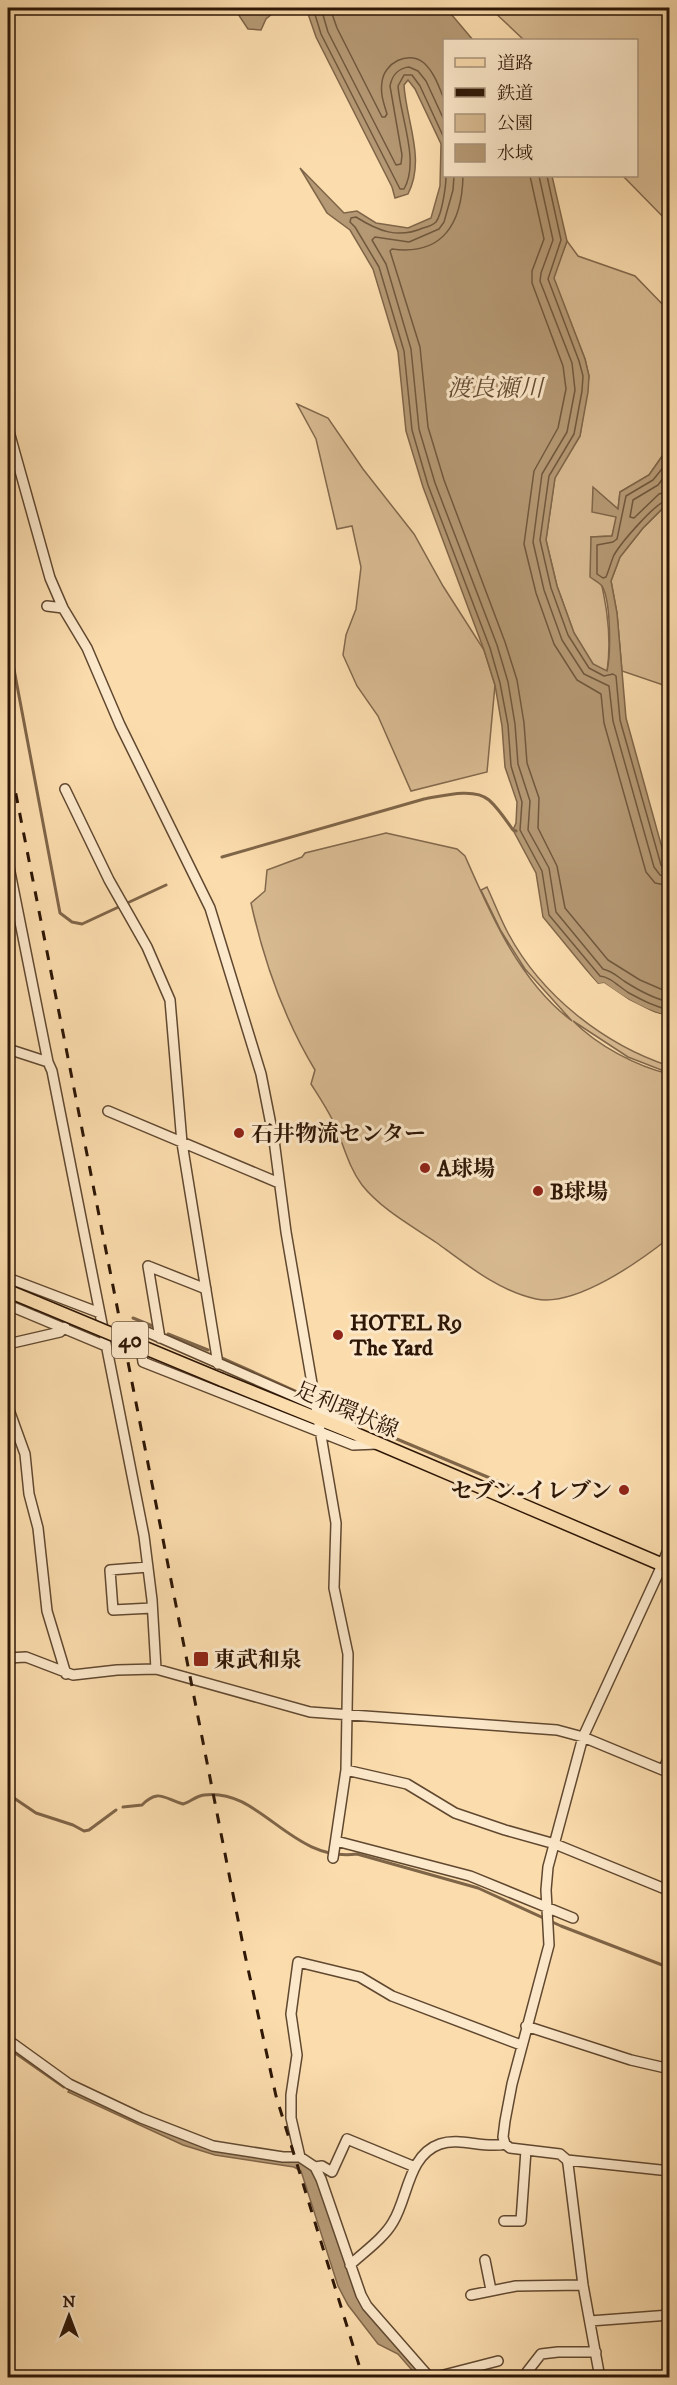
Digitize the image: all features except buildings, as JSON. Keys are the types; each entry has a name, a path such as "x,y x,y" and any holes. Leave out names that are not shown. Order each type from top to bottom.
{"main road":[{"name":"足利環状線","path":"8,1291 356,1434 665,1567"}],"street":[{"path":"8,428 50,578 63,608 87,648 120,725 210,908 261,1074 274,1140 314,1405 336,1523 334,1575 336,1599 348,1654 346,1770 333,1857"},
{"path":"47,606 63,608"},
{"path":"65,789 109,880 147,947 170,1000 182,1143 218,1364"},
{"path":"8,862 144,1536 156,1669"},
{"path":"8,1049 48,1062"},
{"path":"108,1111 279,1183"},
{"path":"160,1338 148,1266 206,1289"},
{"path":"8,1278 100,1314"},
{"path":"8,1305 106,1346"},
{"path":"8,1344 60,1332 65,1327"},
{"path":"356,1434 349,1423 314,1405 138,1328 143,1362 320,1434 353,1445 377,1444"},
{"path":"8,1407 25,1454 29,1494 38,1528 47,1611 66,1674"},
{"path":"669,1545 665,1567 583,1737 546,1879 548,1953 521,2045 503,2137 505,2144 510,2148 560,2154 567,2160 669,2171"},
{"path":"148,1567 110,1570 113,1610 152,1608"},
{"path":"8,1658 26,1657 66,1674 135,1668 156,1669 294,1708 347,1715 557,1730 583,1737 666,1772 669,1755"},
{"path":"346,1770 407,1784 455,1813 555,1844 669,1891"},
{"path":"336,1843 445,1868 573,1918"},
{"path":"300,2157 291,2118 291,2095 297,2055 291,2013 298,1962 360,1977 392,1996 521,2045"},
{"path":"526,2026 631,2060 669,2069"},
{"path":"8,2040 69,2084 192,2139 213,2146 283,2157 300,2157 315,2167 321,2179 350,2265 367,2306 431,2378 498,2361"},
{"path":"315,2167 321,2166 332,2172 347,2139 415,2167"},
{"path":"350,2265 393,2223 415,2167 429,2150 442,2143 498,2146 505,2144"},
{"path":"504,2221 521,2222 526,2150"},
{"path":"567,2160 583,2285 600,2378"},
{"path":"485,2260 491,2290"},
{"path":"471,2295 516,2286 583,2285"},
{"path":"590,2321 669,2315"},
{"path":"526,2378 526,2372 541,2354 596,2352"},
{"path":"318,2378 334,2376"}],"green space":[{"path":"490,8 669,8 669,223 624,177 638,177 638,39 523,39"},
{"path":"567,241 578,256 635,276 669,311 669,453 663,455 649,475 620,492 618,509 593,488 617,517 612,536 591,537 608,620 607,672 593,664 574,633 557,586 546,540 555,477 580,436 589,376 585,359 553,278"},
{"path":"297,404 328,418 363,469 414,534 443,586 484,650 495,685 487,772 411,791 378,716 357,686 343,655 346,635 356,609 361,567 352,526 337,529 316,439"},
{"path":"669,502 669,687 622,671 617,613 611,581 620,557 643,528"},
{"path":"386,833 457,849 465,856 485,901 508,946 537,987 553,1005 572,1021 525,969 501,931 481,890 487,887 505,927 522,956 556,997 598,1031 644,1057 669,1066 669,1073 628,1057 573,1021 594,1039 618,1054 669,1074 669,1238 625,1270 588,1289 552,1300 522,1295 496,1284 407,1224 362,1185 349,1161 332,1119 311,1084 315,1070 293,1030 276,989 251,903 265,891 267,870 302,857 305,853"}],"water":[{"path":"234,8 279,8 266,19 261,30 248,29"},
{"name":"渡良瀬川","path":"306,8 446,8 472,39 443,39 443,177 552,177 567,241 554,278 585,359 589,376 580,436 555,478 546,540 557,586 574,633 593,664 607,671 610,641 609,615 602,586 590,577 591,537 612,536 616,517 592,512 593,487 618,509 620,492 649,475 663,455 669,453 669,502 643,528 620,557 611,581 617,613 626,718 669,873 669,1016 635,1003 604,983 598,984 543,917 536,873 513,830 516,823 517,802 505,767 502,726 495,685 423,487 406,431 398,352 373,269 350,230 327,213 300,168 344,213 357,211 376,223 408,228 431,218 440,186 441,144 415,89 408,80 404,85 405,99 413,140 415,167 408,194 395,198 392,187 316,37"},
{"path":"71,2087 184,2138 293,2158 313,2169 359,2296 428,2377 418,2377 398,2354 378,2344 348,2305 338,2286 301,2171 294,2167 215,2155 183,2145 68,2092"}],"pier":[{"path":"558,940 598,984 604,983 629,1000 655,1013 669,1016 670,1019 653,1016 604,986 597,987"}],"waterway":[{"path":"8,664 13,664 60,913 72,922 82,924 166,885"},
{"path":"222,857 424,799 467,793 483,796 489,800 516,831"},
{"path":"133,1318 155,1327"},
{"path":"168,1334 208,1350"},
{"path":"220,1357 302,1394"},
{"path":"338,1409 368,1423 380,1432 509,1486"},
{"path":"8,1794 36,1813 84,1831 89,1830 116,1810"},
{"path":"123,1807 142,1805 157,1796 183,1804 204,1795 224,1796 242,1802 313,1847 334,1854 357,1854 478,1888 561,1926 670,1968"},
{"path":"11,2050 64,2087"}],"railway":[{"path":"8,754 245,1955 276,2096 363,2378"}],"place":[{"name":"石井物流センター","path":"239,1133"},
{"name":"A球場","path":"425,1168"},
{"name":"B球場","path":"538,1191"},
{"name":"HOTEL R9 The Yard","path":"338,1335"},
{"name":"セブン-イレブン","path":"624,1490"},
{"name":"東武和泉","path":"201,1659"}]}
